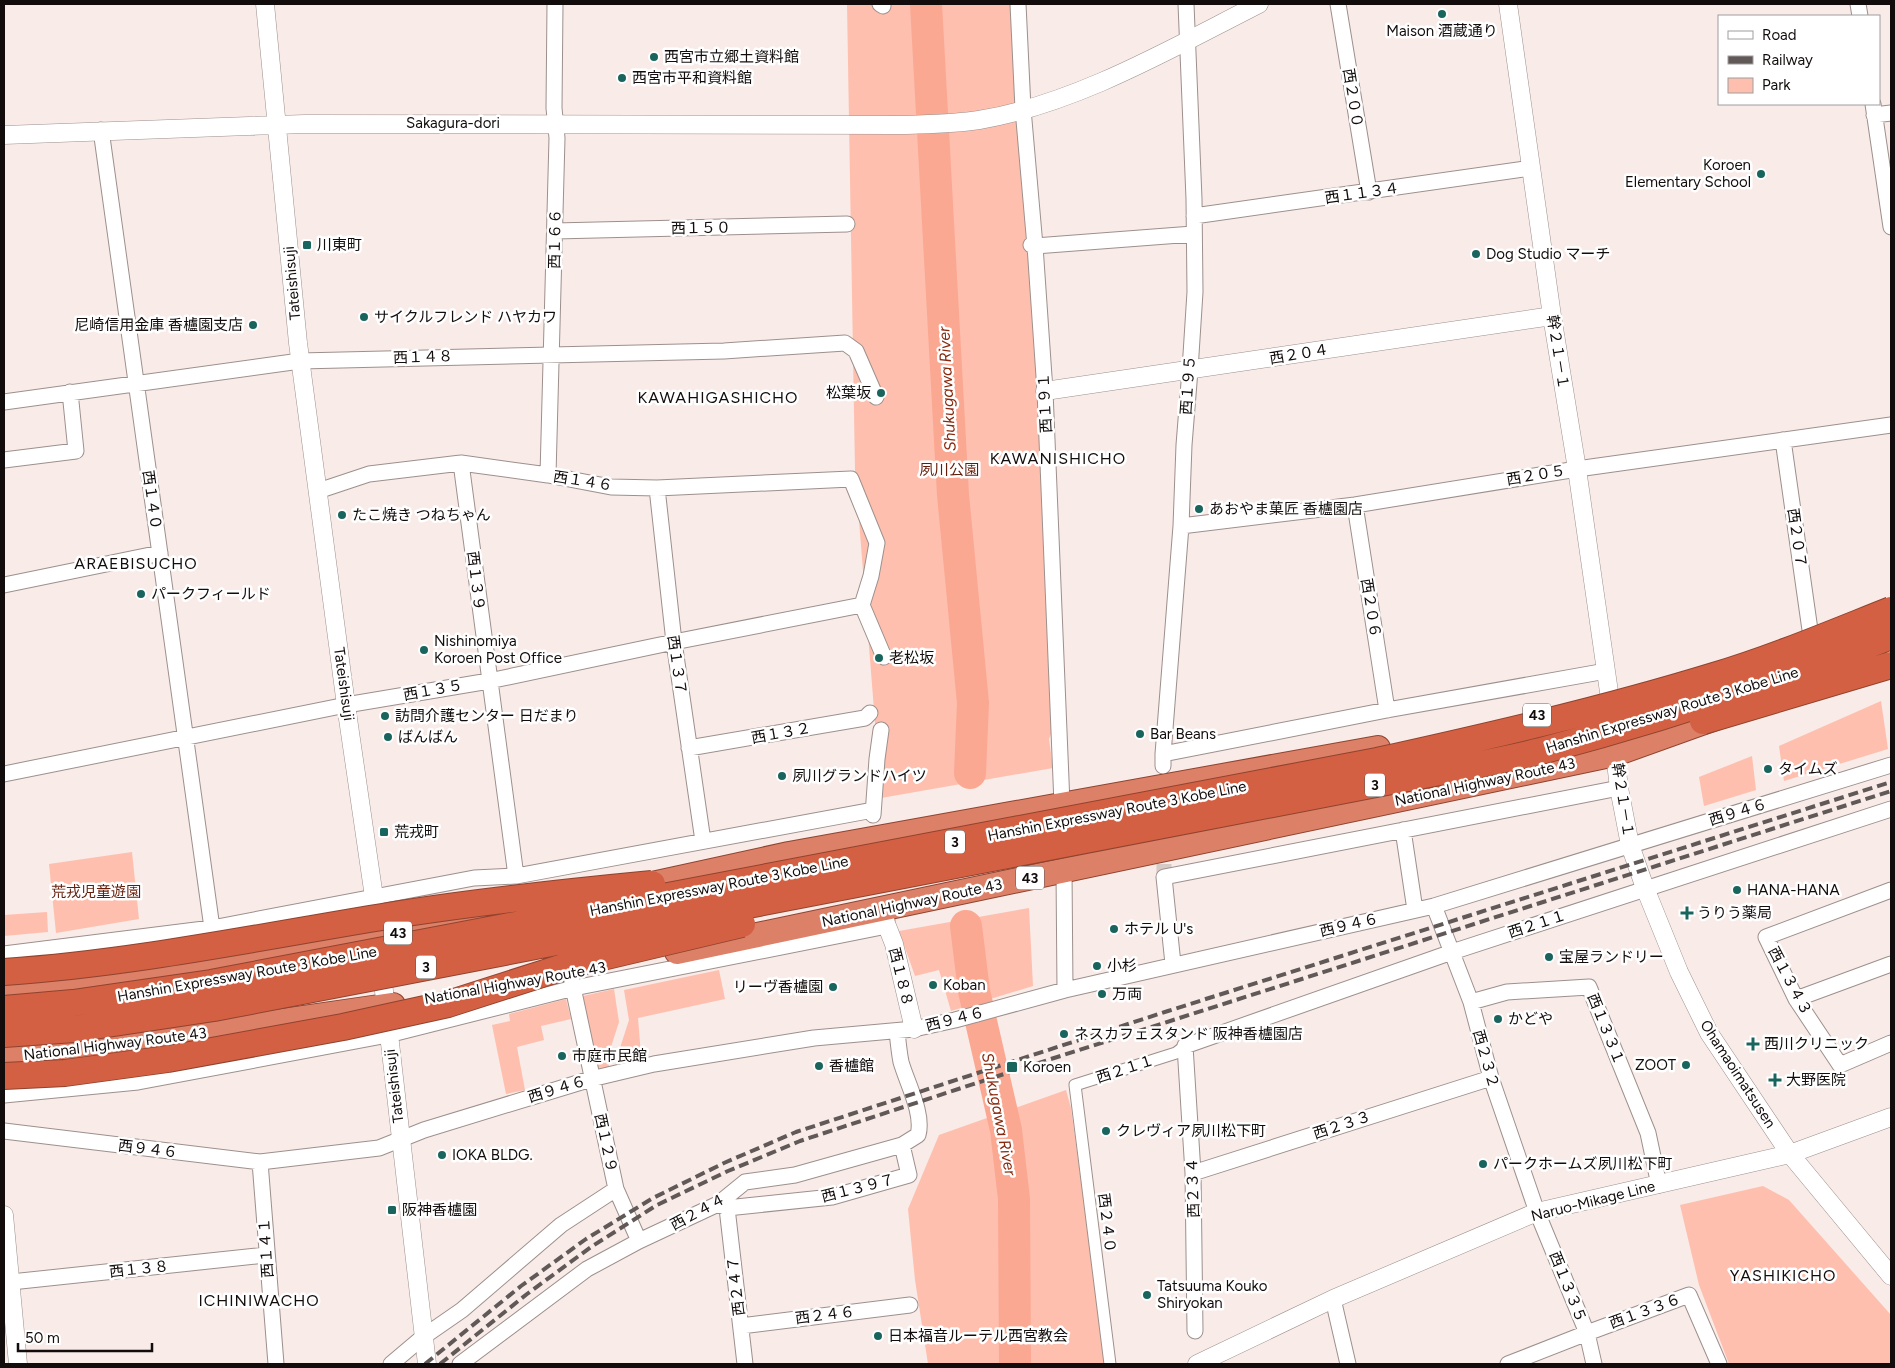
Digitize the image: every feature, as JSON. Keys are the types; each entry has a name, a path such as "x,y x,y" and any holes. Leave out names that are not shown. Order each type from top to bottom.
{"highway":[{"name":"43","path":"4,992 104,983 557,905 789,854 1378,748 1610,699 1811,637 1891,605"},
{"name":"Hanshin Expressway Route 3 Kobe Line","path":"4,1009 73,1003 211,983 1377,761 1532,726 1716,676 1792,649 1891,610"},
{"name":"Hanshin Expressway Route 3 Kobe Line","path":"4,1034 74,1028 214,1008 846,887 1539,751 1628,727 1800,672 1891,636"},
{"path":"1381,783 1478,778 1686,726 1886,659"},
{"name":"National Highway Route 43","path":"4,1058 186,1035 572,981 1066,888 1616,754 1886,659"},
{"path":"4,972 65,968 403,914 556,893 832,865"},
{"path":"4,1076 65,1073 168,1059 259,1044 448,1004 573,964 772,917 846,887"}],"street":[{"name":"Tateishisuji","path":"265,4 300,361 374,897 388,1035 427,1364"},
{"name":"西１６６","path":"548,475 557,138 555,123 556,4"},
{"name":"西１９１","path":"1018,4 1018,89 1033,246 1062,804"},
{"name":"西１９５","path":"1186,4 1194,199 1195,292 1184,445 1182,526 1163,760 1387,710"},
{"name":"Sakagura-dori","path":"4,135 277,124 903,125 1020,120 1259,4"},
{"name":"西２００","path":"1338,4 1369,192"},
{"name":"幹２１－１","path":"1508,4 1552,316 1577,469 1610,699"},
{"path":"1891,112 1873,109 1887,170 1891,227"},
{"name":"西１４０","path":"101,130 212,928"},
{"name":"西１１３４","path":"1194,216 1531,168"},
{"name":"西１５０","path":"555,231 848,224"},
{"path":"1033,246 1193,234"},
{"name":"西２０４","path":"1042,393 1552,316"},
{"name":"西１４８","path":"4,402 300,361 724,351 845,343 856,351 876,397"},
{"path":"4,460 76,451 70,392"},
{"name":"西２０５","path":"1182,526 1355,505 1577,469 1891,425"},
{"name":"西２０７","path":"1783,440 1811,637"},
{"name":"西１４６","path":"318,491 369,474 461,463 611,486 657,488 851,479 877,543 871,576 862,605"},
{"name":"西１３９","path":"461,463 516,876"},
{"name":"西１３７","path":"657,488 674,642 703,841"},
{"name":"西２０６","path":"1355,505 1387,710"},
{"path":"4,585 160,553"},
{"path":"862,605 884,657"},
{"name":"西１３５","path":"4,774 346,705 489,681 862,605"},
{"path":"1387,710 1606,671"},
{"name":"西１３２","path":"689,748 865,718 870,713"},
{"path":"4,954 212,928 474,878 516,876 873,812 877,759 882,730"},
{"name":"幹２１－１","path":"1616,754 1619,788 1630,846"},
{"name":"西９４６","path":"4,1131 260,1162 380,1148 424,1130 591,1079 654,1064 814,1038 905,1030 955,1020 1010,1004 1173,964 1434,906 1891,765"},
{"path":"1173,964 1164,877 1619,788"},
{"name":"西２１１","path":"1075,1085 1452,952 1891,809"},
{"path":"1403,830 1415,910"},
{"name":"Ohamaoimatsusen","path":"1630,846 1645,888 1680,972 1709,1033 1790,1154 1891,1276"},
{"path":"1065,990 1066,888"},
{"name":"西１３４３","path":"1891,890 1766,937 1796,999 1840,1065 1891,1043"},
{"name":"西１２９","path":"391,1364 424,1337 462,1310 561,1225 616,1189 591,1079 557,905"},
{"name":"西２３２","path":"1434,906 1470,1002 1491,1078 1537,1212"},
{"path":"4,1095 138,1082 388,1035 572,981 887,923"},
{"name":"西１８８","path":"887,923 894,944 905,1030"},
{"path":"1796,999 1891,964"},
{"name":"西１３３１","path":"1470,1002 1507,992 1589,987 1648,1133 1659,1185"},
{"name":"西２４４","path":"460,1364 587,1269 639,1241 722,1206 746,1182 795,1175 902,1145 918,1135 920,1126 918,1116 900,1059 905,1030"},
{"name":"西２３４","path":"1181,1049 1193,1173 1195,1331"},
{"name":"西２３３","path":"1193,1173 1491,1078"},
{"name":"西２４０","path":"1075,1085 1110,1364"},
{"name":"Naruo-Mikage Line","path":"1197,1364 1333,1299 1537,1212 1790,1154 1891,1117"},
{"name":"西１３９７","path":"722,1206 832,1197 908,1175 902,1145"},
{"name":"西１４１","path":"260,1162 276,1364"},
{"path":"616,1189 639,1241"},
{"name":"西２４７","path":"722,1206 741,1326 745,1364"},
{"name":"西１３３５","path":"1537,1212 1587,1333 1594,1364"},
{"path":"4,1215 11,1282 8,1302 18,1364"},
{"name":"西１３８","path":"11,1282 266,1255"},
{"name":"西１３３６","path":"1587,1333 1689,1295 1719,1364"},
{"path":"1333,1299 1348,1364"},
{"name":"西２４６","path":"741,1326 910,1304"},
{"path":"1508,1364 1587,1333"}],"green space":[{"name":"夙川公園","path":"847,4 1011,4 1041,435 1056,722 1049,739 1053,768 881,798 855,470"},
{"path":"1881,701 1888,749 1784,781 1779,746"},
{"path":"1752,756 1756,790 1704,806 1699,777"},
{"name":"荒戎児童遊園","path":"132,852 139,919 56,933 49,864"},
{"path":"1029,908 1033,986 951,1011 939,970 915,976 899,931"},
{"path":"47,912 48,932 4,936 4,915"},
{"path":"719,970 725,999 638,1018 641,1055 621,1061 619,1051 629,1020 624,990"},
{"path":"614,989 619,1022 609,1053 609,1067 598,1068 583,996"},
{"path":"566,999 571,1019 541,1026 544,1040 517,1047 525,1090 506,1094 492,1025 510,1021 509,1014"},
{"path":"1066,1090 1071,1108 1106,1364 928,1364 915,1280 908,1209 939,1135"},
{"path":"1763,1186 1789,1200 1891,1315 1891,1364 1729,1364 1699,1285 1680,1205"}],"waterway":[{"name":"Shukugawa River","path":"926,4 953,495 973,703 970,773"},
{"name":"Shukugawa River","path":"966,926 974,991 1006,1130 1014,1199 1015,1364"}],"tunnel":[{"path":"1164,841 1164,877"}],"railway":[{"path":"425,1364 521,1286 586,1239 653,1198 724,1163 796,1132 1168,1011 1891,782"},
{"path":"440,1364 527,1294 591,1247 657,1205 728,1171 800,1141 1891,791"}],"place":[{"name":"Maison 酒蔵通り","path":"1442,14"},
{"name":"西宮市立郷土資料館","path":"654,57"},
{"name":"西宮市平和資料館","path":"622,78"},
{"name":"Koroen Elementary School","path":"1761,174"},
{"name":"川東町","path":"307,245"},
{"name":"Dog Studio マーチ","path":"1476,254"},
{"name":"サイクルフレンド ハヤカワ","path":"364,317"},
{"name":"尼崎信用金庫 香櫨園支店","path":"253,325"},
{"name":"松葉坂","path":"881,393"},
{"name":"あおやま菓匠 香櫨園店","path":"1199,509"},
{"name":"たこ焼き つねちゃん","path":"342,515"},
{"name":"パークフィールド","path":"141,594"},
{"name":"Nishinomiya Koroen Post Office","path":"424,650"},
{"name":"老松坂","path":"879,658"},
{"name":"訪問介護センター 日だまり","path":"385,716"},
{"name":"Bar Beans","path":"1140,734"},
{"name":"ばんばん","path":"388,737"},
{"name":"タイムズ","path":"1768,769"},
{"name":"夙川グランドハイツ","path":"782,776"},
{"name":"荒戎町","path":"384,832"},
{"name":"HANA-HANA","path":"1737,890"},
{"name":"うりう薬局","path":"1687,913"},
{"name":"ホテル U's","path":"1114,929"},
{"name":"宝屋ランドリー","path":"1549,957"},
{"name":"小杉","path":"1097,966"},
{"name":"Koban","path":"933,985"},
{"name":"リーヴ香櫨園","path":"833,987"},
{"name":"万両","path":"1102,994"},
{"name":"かどや","path":"1498,1019"},
{"name":"ネスカフェスタンド 阪神香櫨園店","path":"1064,1034"},
{"name":"西川クリニック","path":"1753,1044"},
{"name":"市庭市民館","path":"562,1056"},
{"name":"ZOOT","path":"1686,1065"},
{"name":"香櫨館","path":"819,1066"},
{"name":"Koroen","path":"1012,1067"},
{"name":"大野医院","path":"1775,1080"},
{"name":"クレヴィア夙川松下町","path":"1106,1131"},
{"name":"IOKA BLDG.","path":"442,1155"},
{"name":"パークホームズ夙川松下町","path":"1483,1164"},
{"name":"阪神香櫨園","path":"392,1210"},
{"name":"Tatsuuma Kouko Shiryokan","path":"1147,1295"},
{"name":"日本福音ルーテル西宮教会","path":"878,1336"}],"district":[{"name":"KAWAHIGASHICHO","path":"718,397"},
{"name":"KAWANISHICHO","path":"1058,458"},
{"name":"ARAEBISUCHO","path":"136,563"},
{"name":"YASHIKICHO","path":"1783,1275"},
{"name":"ICHINIWACHO","path":"259,1300"}]}
